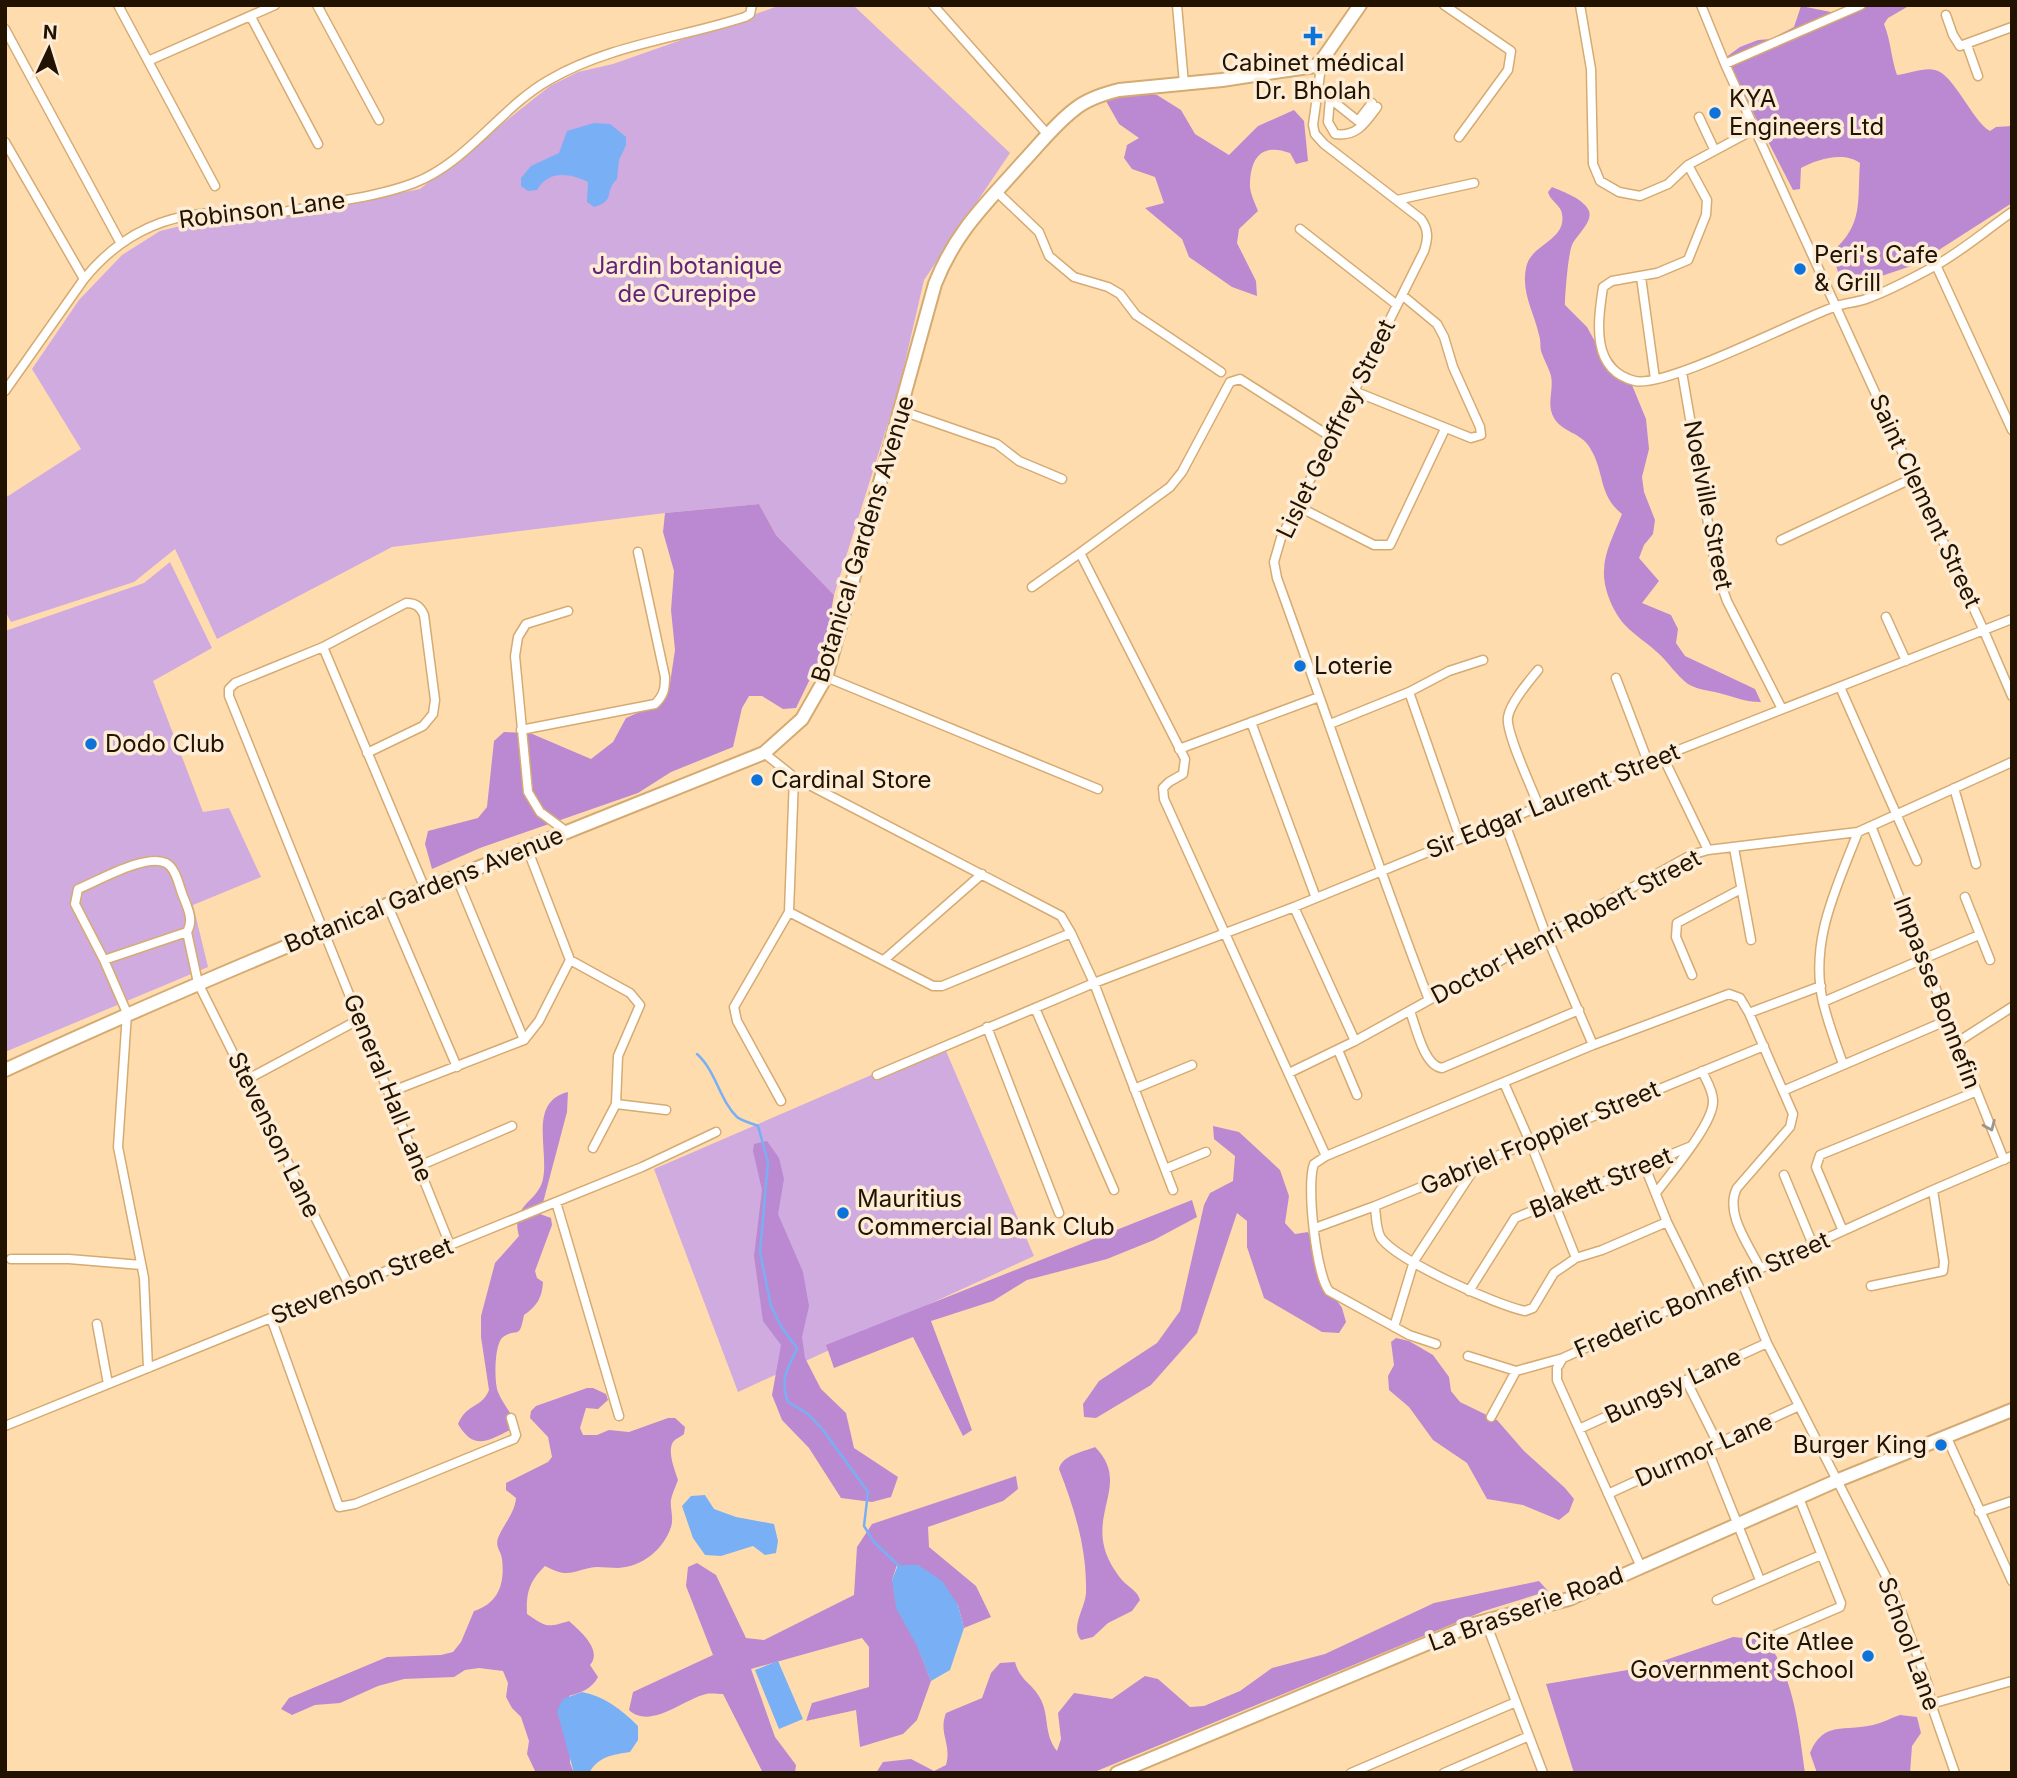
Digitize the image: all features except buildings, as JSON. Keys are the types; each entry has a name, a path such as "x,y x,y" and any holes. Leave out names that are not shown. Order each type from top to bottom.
{"street":[{"path":"118,5 215,186"},
{"path":"148,61 275,5"},
{"path":"317,5 379,120"},
{"name":"Robinson Lane","path":"5,391 84,279 120,242 180,218 201,214 283,211 362,197 415,183 455,158 523,98 549,80 589,62 663,37 745,17 750,14 752,5"},
{"path":"933,5 1048,135"},
{"path":"1177,5 1184,84"},
{"path":"1322,60 1360,5"},
{"path":"1444,5 1511,51 1508,70 1459,136"},
{"path":"1580,5 1591,69 1593,164 1600,181 1619,192 1640,196 1668,184 1688,165 1755,129"},
{"name":"Saint Clement Street","path":"1701,5 1725,64 2012,696"},
{"path":"1725,64 1861,5"},
{"path":"1946,15 1960,46 2012,27"},
{"path":"251,17 318,144"},
{"path":"5,29 120,242"},
{"path":"1967,45 1978,76"},
{"name":"Botanical Gardens Avenue","path":"5,1070 198,983 764,753 802,719 826,677 902,411 935,284 946,257 963,229 1074,109 1104,94 1302,69 1315,66 1322,60"},
{"name":"Lislet Geoffrey Street","path":"1322,60 1313,124 1315,134 1324,144 1421,219 1428,231 1424,251 1297,506 1277,548 1274,562 1277,578 1380,872 1429,1000"},
{"path":"1318,89 1358,121 1375,105 1354,133 1340,135 1330,129 1330,99"},
{"path":"1699,117 1714,149"},
{"path":"5,142 84,279"},
{"path":"1688,165 1707,200 1706,215 1688,260 1641,277 1612,281 1603,287 1599,338 1601,354 1605,362 1619,374 1635,381 1646,382 1682,372 1836,306 1864,300 1936,265 2012,212"},
{"path":"1397,200 1474,183"},
{"path":"997,192 1039,232 1049,256 1074,277 1108,287 1120,294 1136,314 1221,372"},
{"path":"1300,229 1397,305"},
{"path":"1936,265 2012,430"},
{"path":"1641,277 1655,379"},
{"path":"1354,391 1445,429 1471,438 1481,435 1437,324 1402,295"},
{"name":"Noelville Street","path":"1682,372 1716,570 1727,601 1782,709"},
{"path":"1032,587 1170,487 1182,472 1230,382 1240,379 1331,437"},
{"path":"902,411 997,444 1019,461 1062,479"},
{"path":"1297,506 1374,545 1390,545 1445,429"},
{"path":"1781,540 1913,478"},
{"path":"522,730 655,704 662,698 665,677 638,552"},
{"path":"1080,553 1185,759 1183,774 1163,788 1164,799 1326,1156"},
{"name":"General Hall Lane","path":"367,753 423,726 433,714 435,700 424,615 413,603 405,603 323,647 235,682 229,689 229,696 450,1245"},
{"path":"567,832 540,812 528,792 515,656 518,637 526,624 568,611"},
{"path":"1886,617 1906,661"},
{"name":"Sir Edgar Laurent Street","path":"877,1075 1094,983 1294,907 1648,762 2012,619"},
{"path":"323,647 425,889"},
{"path":"1330,724 1409,692 1449,671 1483,660"},
{"path":"1538,670 1507,717 1510,733 1539,807"},
{"path":"826,677 1098,789"},
{"path":"1616,678 1648,762"},
{"path":"1840,687 1917,861"},
{"path":"1409,692 1460,838"},
{"path":"1179,749 1319,696"},
{"path":"1251,722 1316,898"},
{"path":"764,753 794,777 1061,916 1094,983 1173,1190"},
{"path":"1663,757 1708,850"},
{"name":"Doctor Henri Robert Street","path":"1289,1073 1355,1041 1675,863 1708,850 1858,832 2012,762"},
{"path":"781,1101 737,1021 734,1007 789,912 794,777"},
{"path":"1954,788 1976,864"},
{"path":"1504,821 1546,935 1593,1045"},
{"name":"Impasse Bonnefin","path":"1871,826 1925,958 1975,1092 2008,1158"},
{"path":"1843,1064 1823,1002 1820,941 1825,920 1858,832"},
{"path":"527,848 570,960 631,993 640,1005 618,1056 616,1104 593,1148"},
{"path":"1734,848 1751,940"},
{"name":"Stevenson Lane","path":"104,960 75,904 78,889 148,860 165,863 172,869 191,915 187,932 198,983 349,1287"},
{"path":"884,960 982,874"},
{"path":"456,876 524,1041"},
{"path":"1692,975 1676,937 1677,923 1741,889"},
{"path":"1965,897 1990,960"},
{"path":"388,906 457,1067"},
{"path":"1294,907 1355,1041"},
{"path":"789,912 924,982 942,986 1071,933"},
{"path":"148,1368 146,1303 141,1265 118,1147 127,1013 104,960 187,932"},
{"path":"1823,1002 1979,934"},
{"path":"390,1092 524,1041 539,1021 570,960"},
{"path":"1749,1013 1821,986"},
{"path":"1436,1344 1394,1327 1329,1291 1321,1276 1310,1182 1312,1170 1318,1160 1593,1045 1729,994 1736,994 1749,1013 1785,1090 1793,1114 1793,1121 1776,1145 1737,1188 1733,1197 1734,1214 1760,1268"},
{"path":"1956,1043 2012,1007"},
{"path":"1035,1008 1114,1190"},
{"path":"1409,1011 1429,1061 1442,1068 1579,1010"},
{"path":"246,1080 360,1019"},
{"path":"1785,1090 1948,1020"},
{"path":"988,1027 1059,1213"},
{"name":"Gabriel Froppier Street","path":"1315,1228 1375,1206 1764,1046"},
{"path":"1338,1050 1357,1095"},
{"path":"1134,1089 1192,1065"},
{"path":"1656,1193 1707,1121 1714,1104 1702,1071"},
{"path":"1504,1083 1576,1258"},
{"path":"1843,1231 1818,1174 1816,1161 1820,1155 1975,1092"},
{"path":"616,1104 666,1110"},
{"path":"419,1166 512,1126"},
{"name":"Stevenson Street","path":"5,1426 642,1167 716,1132"},
{"name":"Blakett Street","path":"1469,1291 1515,1218 1689,1147"},
{"path":"1165,1169 1206,1152"},
{"name":"Frederic Bonnefin Street","path":"1641,1567 1557,1380 1556,1368 1563,1358 2008,1158"},
{"path":"1394,1327 1413,1261 1478,1163"},
{"path":"1645,1167 1667,1222 1703,1295"},
{"path":"1784,1175 1813,1245"},
{"path":"1871,1286 1943,1271 1933,1190"},
{"path":"556,1202 619,1416"},
{"path":"1375,1206 1378,1233 1383,1241 1413,1261 1469,1291 1525,1311 1533,1308 1554,1273 1576,1258 1602,1250 1667,1222"},
{"path":"11,1259 69,1259 141,1265"},
{"name":"School Lane","path":"1740,1278 1767,1343 1895,1594 1928,1685 1931,1704 1955,1773"},
{"path":"271,1318 340,1507 355,1504 514,1439 516,1435 511,1418"},
{"path":"97,1324 108,1384"},
{"name":"Bungsy Lane","path":"1579,1429 1767,1343"},
{"path":"1468,1356 1516,1370 1563,1358"},
{"path":"1491,1417 1516,1370"},
{"path":"1686,1380 1718,1444"},
{"name":"Durmor Lane","path":"1608,1494 1800,1406"},
{"name":"La Brasserie Road","path":"1117,1773 1485,1620 1569,1599 1836,1481 2012,1410"},
{"path":"1947,1438 2012,1581"},
{"path":"1707,1448 1760,1580"},
{"path":"1768,1638 1840,1607 1841,1603 1799,1498"},
{"path":"1979,1512 2012,1501"},
{"path":"1717,1600 1821,1555"},
{"path":"1485,1620 1543,1773"},
{"path":"1931,1704 2012,1681"},
{"path":"1352,1773 1516,1702"},
{"path":"1444,1773 1529,1736"}],"green space":[{"name":"Jardin botanique de Curepipe","path":"781,5 853,5 1010,153 924,280 899,388 834,595 776,535 759,504 392,547 217,639 175,549 134,582 11,622 5,611 5,498 81,449 32,369 79,300 122,255 160,231 205,220 292,214 420,189 550,86 578,72 613,64"},
{"name":"Dodo Club","path":"170,562 212,648 153,681 203,812 229,808 261,877 193,905 208,967 5,1052 5,631 144,583"},
{"name":"Mauritius Commercial Bank Club","path":"943,1044 1034,1256 738,1392 654,1169"}],"shaded area":[{"path":"1852,5 1907,5 1884,24 1897,75 1931,69 1942,73 1983,126 1990,131 1996,127 2012,126 2012,203 1917,264 1843,289 1832,252 1842,242 1854,222 1860,163 1846,157 1815,162 1801,168 1800,189 1793,190 1725,58 1740,47 1758,40 1771,39 1794,27 1801,6 1831,12"},
{"path":"1131,91 1157,95 1181,110 1195,134 1229,155 1258,126 1294,110 1304,121 1308,161 1296,164 1290,153 1273,150 1260,154 1253,166 1250,186 1258,211 1239,229 1237,243 1256,281 1257,296 1232,287 1189,257 1182,239 1145,208 1164,203 1155,177 1132,169 1124,158 1127,145 1139,138 1119,124 1106,101"},
{"path":"1552,187 1578,199 1590,215 1572,245 1565,305 1587,327 1598,347 1608,354 1632,385 1646,419 1649,449 1642,477 1644,492 1655,520 1653,534 1644,545 1639,558 1659,581 1642,603 1671,615 1678,629 1676,643 1685,656 1755,689 1761,702 1699,689 1688,684 1658,653 1625,625 1610,600 1605,585 1604,564 1622,514 1614,507 1605,491 1590,448 1554,418 1550,403 1551,376 1541,351 1540,337 1525,286 1529,260 1554,237 1562,223 1561,211 1548,192"},
{"path":"759,504 776,535 834,595 824,650 796,708 783,709 762,696 749,696 742,708 733,747 671,772 638,793 480,848 432,869 425,844 428,831 478,818 487,807 494,741 504,732 530,733 591,759 613,742 626,718 662,702 669,690 675,650 671,610 674,571 663,532 665,513"},
{"path":"568,1092 567,1112 540,1214 551,1218 552,1225 535,1271 537,1278 543,1282 540,1297 524,1315 519,1331 503,1337 496,1355 498,1392 516,1422 514,1428 498,1436 477,1441 464,1433 458,1424 466,1412 482,1400 489,1390 481,1337 481,1316 495,1263 519,1236 518,1217 536,1194 543,1179 544,1116 556,1097"},
{"path":"1213,1126 1239,1132 1280,1170 1289,1196 1285,1223 1295,1234 1308,1232 1326,1284 1342,1308 1346,1322 1339,1333 1322,1332 1264,1298 1247,1247 1247,1221 1237,1213 1197,1333 1151,1385 1096,1418 1084,1417 1083,1404 1099,1381 1157,1343 1180,1311 1204,1205 1210,1193 1233,1181 1235,1156 1214,1139"},
{"path":"767,1141 779,1158 784,1179 778,1214 803,1272 809,1306 802,1337 805,1358 821,1389 846,1413 854,1448 898,1477 891,1497 872,1502 841,1498 809,1448 782,1420 772,1395 781,1345 763,1321 754,1256 762,1190 753,1151 754,1144"},
{"path":"1192,1200 1197,1217 1154,1240 1107,1259 1027,1280 993,1301 931,1321 972,1430 963,1436 913,1337 834,1368 826,1345"},
{"path":"1396,1338 1409,1341 1433,1355 1449,1377 1451,1391 1460,1402 1497,1420 1524,1451 1565,1488 1574,1499 1569,1512 1559,1520 1523,1505 1487,1499 1467,1463 1433,1440 1409,1407 1389,1390 1388,1376 1394,1365 1391,1342"},
{"path":"587,1388 606,1394 608,1400 598,1409 586,1408 580,1428 583,1435 597,1435 609,1430 629,1432 668,1418 675,1418 685,1427 684,1434 671,1446 678,1480 671,1500 671,1527 663,1543 651,1555 627,1567 597,1567 567,1573 545,1566 530,1587 527,1614 547,1625 569,1621 589,1641 594,1653 590,1665 598,1677 589,1687 569,1696 570,1763 574,1773 536,1773 527,1754 529,1741 521,1717 506,1697 508,1683 503,1671 479,1668 465,1670 454,1677 404,1679 378,1686 340,1703 315,1705 292,1715 281,1709 289,1698 387,1657 453,1652 461,1642 474,1611 495,1597 501,1584 502,1559 497,1541 516,1498 506,1490 506,1483 548,1462 552,1457 548,1437 530,1418 531,1411 536,1406"},
{"path":"1095,1447 1109,1471 1110,1483 1102,1532 1105,1550 1117,1573 1140,1600 1132,1611 1108,1623 1093,1637 1081,1640 1077,1624 1086,1593 1082,1545 1059,1469 1064,1460"},
{"path":"1016,1476 1018,1489 1003,1501 928,1527 929,1547 976,1586 991,1617 964,1628 958,1605 918,1565 897,1565 892,1580 931,1681 917,1720 903,1734 860,1747 856,1710 806,1721 812,1703 869,1687 869,1647 862,1638 751,1669 775,1737 796,1765 795,1773 763,1773 723,1694 706,1694 647,1717 629,1710 633,1692 713,1655 686,1586 688,1567 697,1563 716,1575 746,1638 764,1640 854,1595 857,1547 872,1524"},
{"path":"1539,1581 1548,1591 1484,1611 1092,1773 876,1773 883,1762 911,1759 934,1771 946,1765 943,1727 946,1713 982,1698 991,1673 1000,1663 1015,1662 1020,1674 1037,1693 1043,1705 1050,1738 1057,1751 1061,1739 1058,1713 1074,1693 1112,1699 1145,1676 1158,1679 1190,1707 1204,1706 1240,1691 1272,1668 1325,1654 1434,1603"},
{"path":"1733,1637 1765,1640 1775,1653 1794,1703 1805,1773 1574,1773 1546,1684 1645,1667"},
{"path":"1900,1715 1917,1717 1921,1733 1912,1746 1910,1773 1817,1773 1810,1753 1828,1731 1863,1727"}],"water":[{"path":"594,123 610,124 626,137 617,179 605,202 594,207 587,202 588,182 567,175 547,179 537,190 528,191 521,186 521,178 531,166 559,153 567,131"},
{"path":"705,1495 714,1509 736,1517 774,1524 778,1541 776,1553 765,1555 753,1546 721,1556 705,1555 693,1538 682,1506 691,1496"},
{"path":"898,1565 918,1565 942,1581 958,1605 964,1628 950,1670 931,1681 917,1646 896,1608 892,1580"},
{"path":"778,1661 803,1719 779,1729 755,1670"},
{"path":"582,1692 605,1700 626,1714 638,1726 638,1740 630,1752 602,1760 589,1773 574,1773 557,1711 563,1699"}],"waterway":[{"path":"697,1054 709,1069 731,1110 739,1118 758,1126 768,1162 760,1252 771,1306 782,1328 797,1348 785,1380 788,1402 808,1414 823,1430 868,1492 864,1526 874,1542 898,1565"}],"place":[{"name":"Cabinet médical Dr. Bholah","path":"1313,36"},
{"name":"KYA Engineers Ltd","path":"1715,113"},
{"name":"Peri's Cafe & Grill","path":"1800,269"},
{"name":"Loterie","path":"1300,666"},
{"name":"Dodo Club","path":"91,744"},
{"name":"Cardinal Store","path":"757,780"},
{"name":"Mauritius Commercial Bank Club","path":"843,1213"},
{"name":"Burger King","path":"1941,1445"},
{"name":"Cite Atlee Government School","path":"1868,1656"}]}
